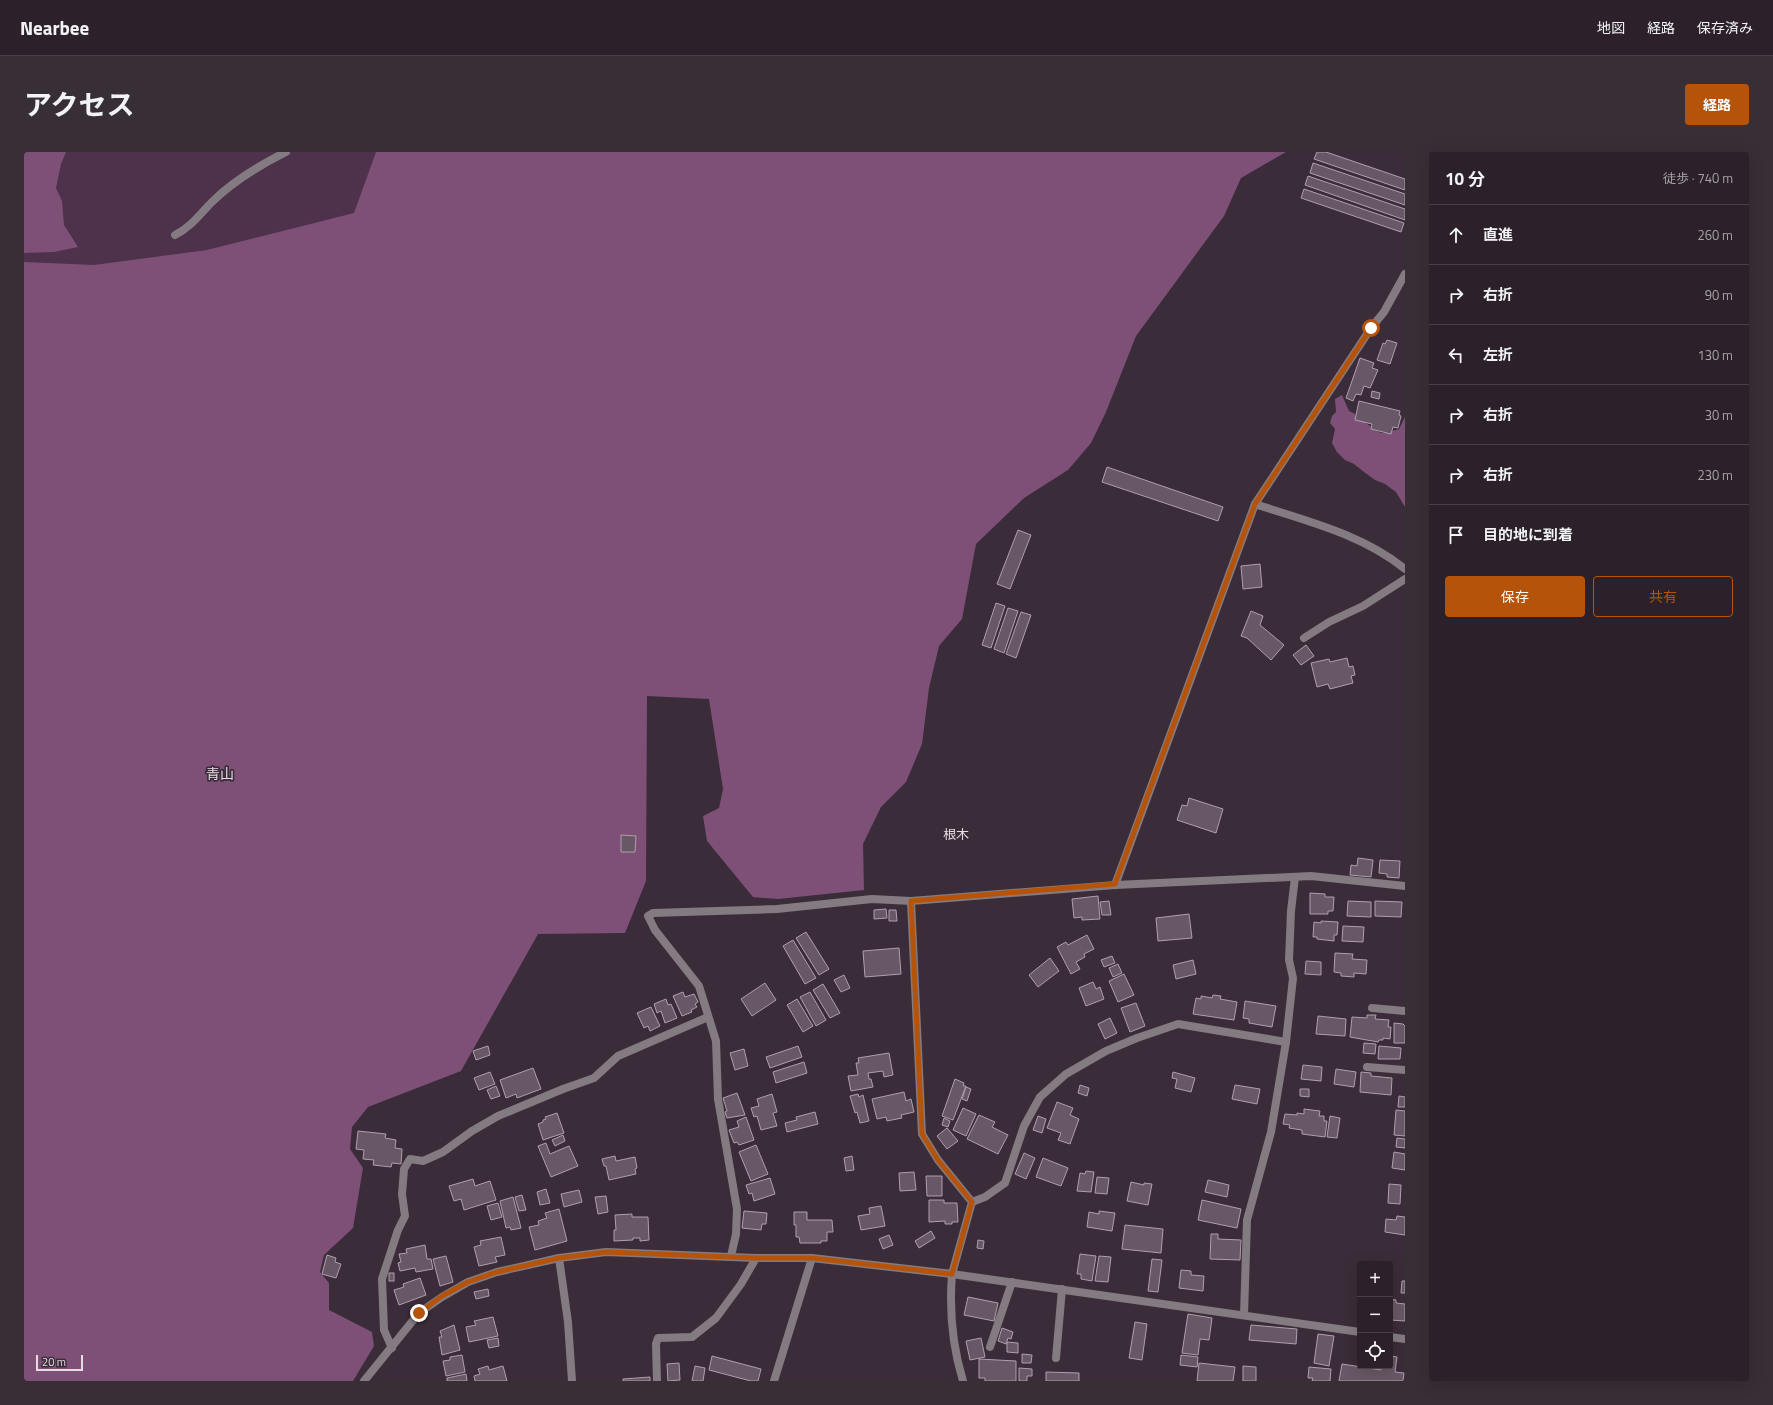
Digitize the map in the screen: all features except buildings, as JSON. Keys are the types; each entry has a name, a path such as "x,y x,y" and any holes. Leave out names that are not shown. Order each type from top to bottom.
{"street":[{"path":"175,235 188,229 212,202 243,177 286,152"},
{"path":"1115,884 1255,504 1371,328 1384,312 1405,274"},
{"path":"1255,504 1366,543 1390,557 1405,569"},
{"path":"1304,638 1329,622 1363,606 1405,579"},
{"path":"731,1256 736,1234 737,1209 718,1100 716,1041 699,986 655,930 648,916 653,913 777,909 872,899 911,901 1115,884 1311,876 1405,886"},
{"path":"1244,1315 1247,1220 1271,1132 1286,1042 1293,978 1289,960 1291,911 1295,877"},
{"path":"911,901 922,1134 938,1160 972,1202"},
{"path":"1372,1008 1405,1011"},
{"path":"392,1348 384,1330 382,1279 404,1216 402,1194 404,1169 410,1159 423,1161 443,1152 472,1131 498,1116 562,1089 594,1078 618,1056 708,1017"},
{"path":"972,1202 985,1197 1006,1183 1024,1126 1040,1097 1066,1074 1106,1052 1137,1038 1178,1024 1286,1042"},
{"path":"1367,1067 1405,1070"},
{"path":"963,1381 951,1331 950,1301 952,1274 972,1202"},
{"path":"364,1381 419,1313 442,1296 468,1282 497,1272 559,1258 606,1252 756,1258 812,1258 1012,1282 1357,1332"},
{"path":"559,1258 568,1322 572,1381"},
{"path":"657,1381 656,1344 658,1338 692,1337 710,1323 719,1314 741,1284 756,1258"},
{"path":"774,1381 812,1258"},
{"path":"990,1347 1012,1282"},
{"path":"1056,1358 1062,1290"},
{"path":"1393,1337 1405,1339"}],"shaded area":[{"path":"24,152 480,152 464,192 24,353"},
{"path":"24,152 66,152 61,164 56,188 62,201 64,225 78,247 54,252 24,253"},
{"path":"376,152 1286,152 1241,178 1224,216 1136,336 1106,412 1091,443 1068,470 1024,498 976,544 962,619 939,646 929,688 922,744 906,782 881,807 863,844 864,890 778,899 753,897 707,841 703,816 719,808 723,789 709,699 647,696 646,881 625,933 538,934 461,1071 368,1107 352,1127 350,1149 363,1168 353,1228 324,1255 320,1272 329,1283 329,1310 372,1332 374,1346 353,1381 24,1381 24,262 94,265 207,250 354,213"},
{"path":"1342,395 1349,411 1379,432 1385,433 1399,429 1405,417 1405,507 1396,492 1385,484 1375,480 1354,464 1345,460 1337,452 1332,443 1335,429 1330,423 1332,416 1336,412 1335,399"}],"district":[{"name":"青山","path":"220,774"},
{"name":"根木","path":"956,834"}],"route":[{"path":"419,1313 442,1296 468,1282 497,1272 559,1258 606,1252 756,1258 812,1258 952,1274 972,1202 938,1160 922,1134 911,901 1115,884 1255,504 1371,328"}]}
